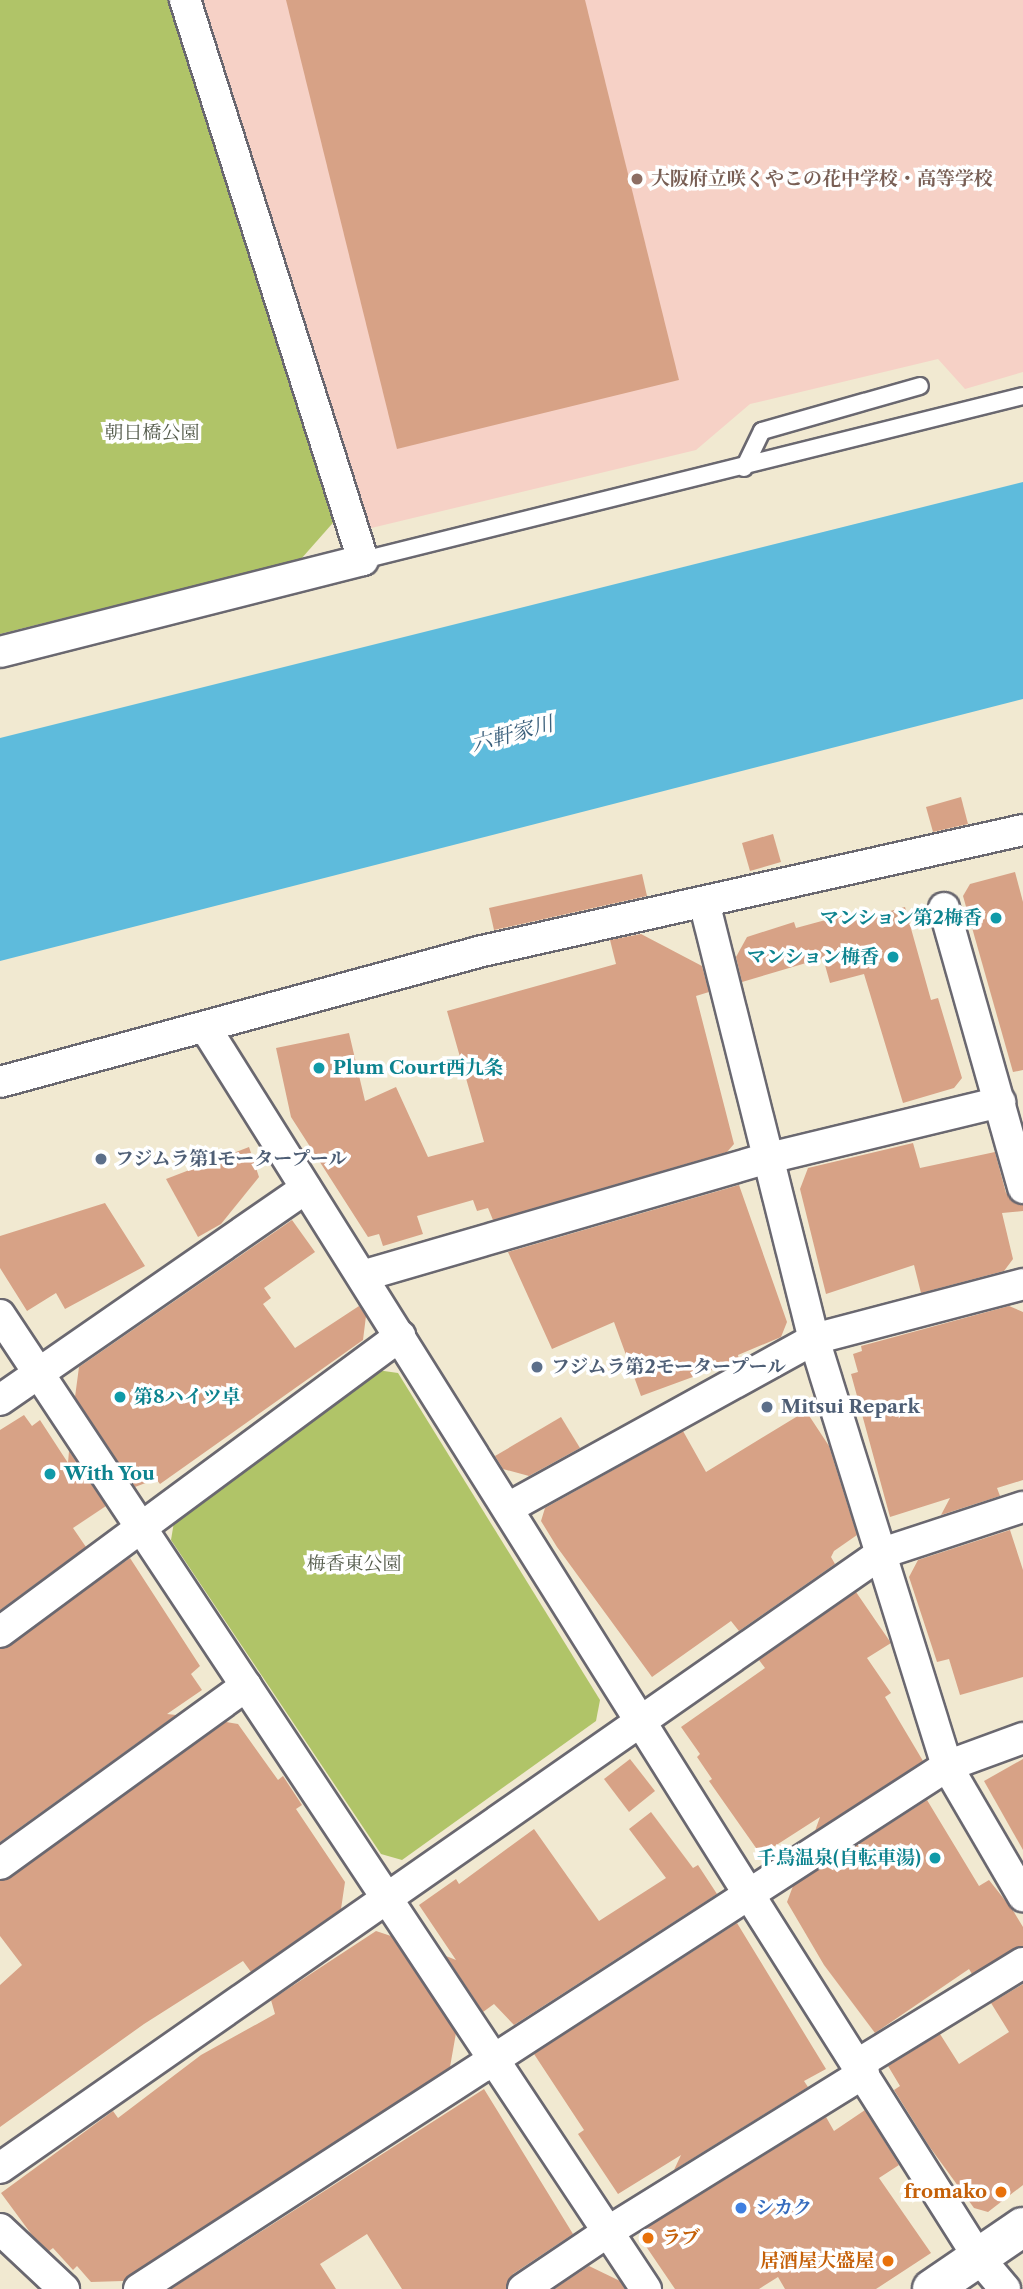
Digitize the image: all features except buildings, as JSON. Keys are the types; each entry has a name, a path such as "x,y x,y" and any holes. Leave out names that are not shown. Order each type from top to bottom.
{"street":[{"path":"0,652 363,560 185,0"},
{"path":"0,1082 478,952 1023,830"},
{"path":"704,902 814,1339 947,1766 1023,1896"},
{"path":"944,908 1000,1102 1016,1136 1023,1188"},
{"path":"205,1027 510,1507 750,1896 978,2257 1004,2289"},
{"path":"362,1276 769,1158 1000,1102"},
{"path":"0,1399 306,1188"},
{"path":"510,1507 814,1339 1023,1284"},
{"path":"0,1315 35,1373 142,1528 646,2289"},
{"path":"0,1632 400,1336"},
{"path":"0,2168 882,1553 1023,1507"},
{"path":"0,1864 246,1686"},
{"path":"139,2289 947,1766 1023,1738"},
{"path":"523,2289 1023,1963"},
{"path":"932,2289 1023,2227"},
{"path":"0,2229 64,2289"}],"lane":[{"path":"744,468 762,431 920,386"},
{"path":"363,560 744,468 1023,396"}],"shaded area":[{"name":"大阪府立咲くやこの花中学校・高等学校","path":"195,0 1023,0 1023,372 965,389 938,359 750,404 696,450 363,530"}],"green space":[{"name":"朝日橋公園","path":"0,0 170,0 339,516 301,559 0,634"},
{"name":"梅香東公園","path":"377,1370 398,1373 600,1700 596,1721 402,1860 381,1854 171,1540 175,1516"}],"water":[{"name":"六軒家川","path":"1023,482 1023,699 0,961 0,738"}],"place":[{"name":"大阪府立咲くやこの花中学校・高等学校","path":"637,179"},
{"name":"マンション第2梅香","path":"996,918"},
{"name":"マンション梅香","path":"893,957"},
{"name":"Plum Court西九条","path":"319,1068"},
{"name":"フジムラ第1モータープール","path":"101,1159"},
{"name":"フジムラ第2モータープール","path":"537,1367"},
{"name":"第8ハイツ卓","path":"120,1397"},
{"name":"Mitsui Repark","path":"767,1407"},
{"name":"With You","path":"50,1474"},
{"name":"千鳥温泉(自転車湯)","path":"935,1858"},
{"name":"fromako","path":"1001,2192"},
{"name":"シカク","path":"741,2208"},
{"name":"ラブ","path":"648,2238"},
{"name":"居酒屋大盛屋","path":"888,2261"}]}
